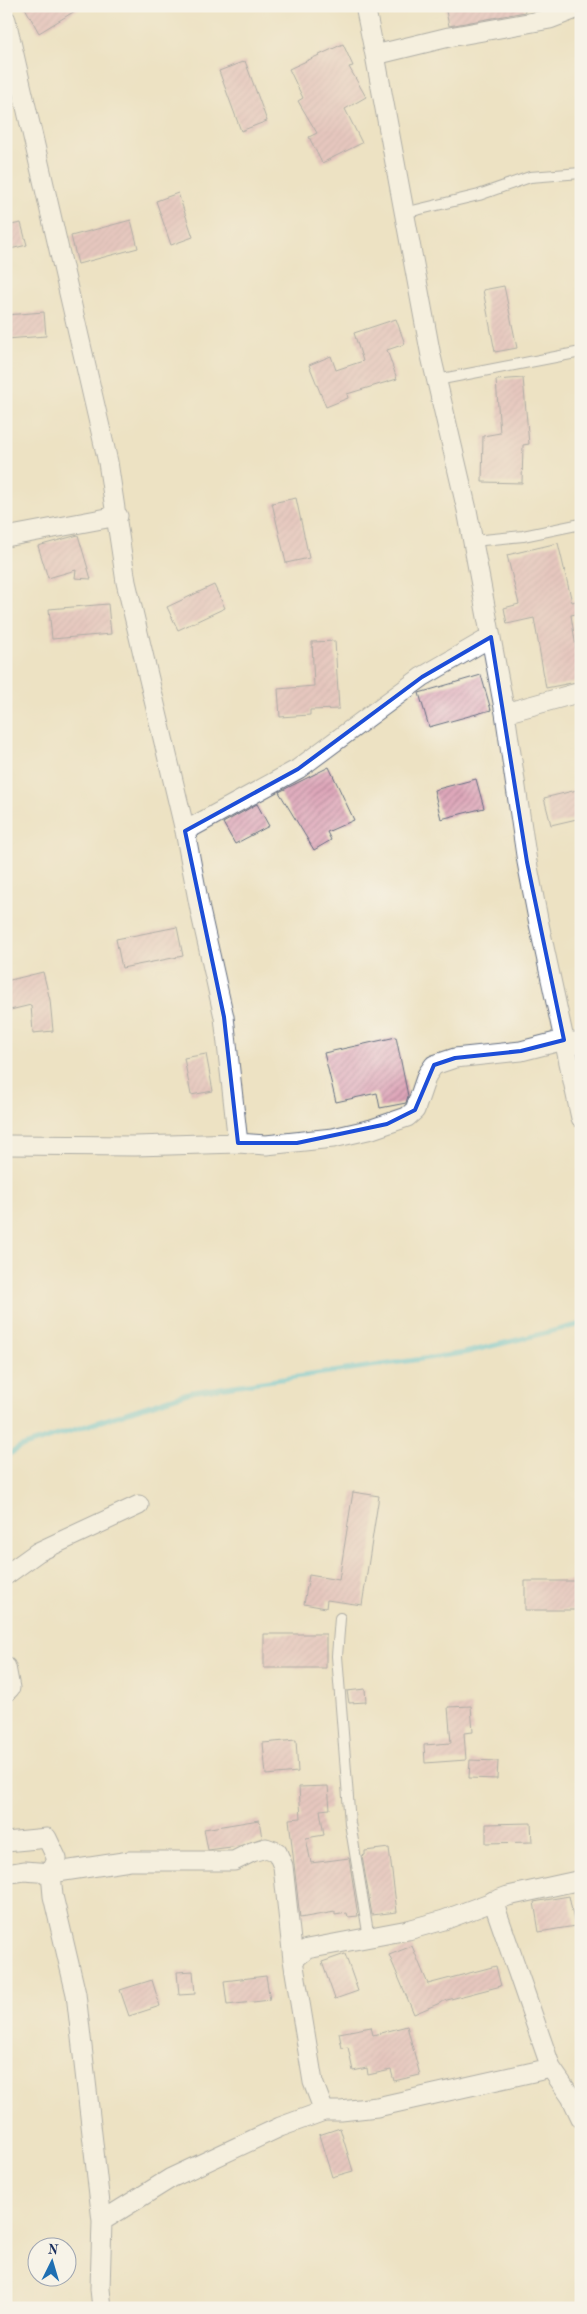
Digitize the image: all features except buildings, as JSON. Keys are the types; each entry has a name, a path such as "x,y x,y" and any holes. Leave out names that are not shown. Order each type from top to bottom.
{"street":[{"path":"365,6 376,55 404,213 437,380 473,541 506,713 527,862 573,1042 581,1118"},
{"path":"376,55 449,37 550,19 581,6"},
{"path":"6,20 108,462 118,516 126,582 185,831 200,910 224,1017 238,1143"},
{"path":"6,537 118,516"},
{"path":"185,831 298,769 422,677 491,637"},
{"path":"506,713 581,692"},
{"path":"6,1144 135,1146 297,1143 353,1134 407,1117 415,1110 427,1075 434,1065 455,1058 521,1051 573,1042"},
{"path":"6,1575 38,1552 139,1505"},
{"path":"6,1667 10,1688 6,1692"},
{"path":"6,1842 47,1838 58,1859 51,1874 53,1896 76,1994 102,2220 100,2288 102,2308"},
{"path":"6,1874 24,1871 51,1874 130,1862 234,1861 252,1852 266,1848 277,1852 283,1866 293,1960 313,2082 324,2111"},
{"path":"293,1960 307,1949 369,1938 444,1920 493,1901 537,1888 581,1880"},
{"path":"493,1901 552,2068 571,2097 581,2118"},
{"path":"102,2220 171,2178 280,2127 324,2111 377,2107 552,2068"}],"lane":[{"path":"404,213 478,195 530,177 581,173"},
{"path":"437,380 581,352"},
{"path":"473,541 523,536 581,524"},
{"path":"340,1618 337,1656 350,1823 369,1938"}],"highlighted area":[{"path":"491,637 527,862 564,1040 521,1051 455,1058 434,1065 415,1110 387,1124 297,1143 238,1143 224,1017 185,831 298,769 422,677"}],"waterway":[{"path":"6,1456 21,1447 191,1392 464,1353 581,1324"}]}
